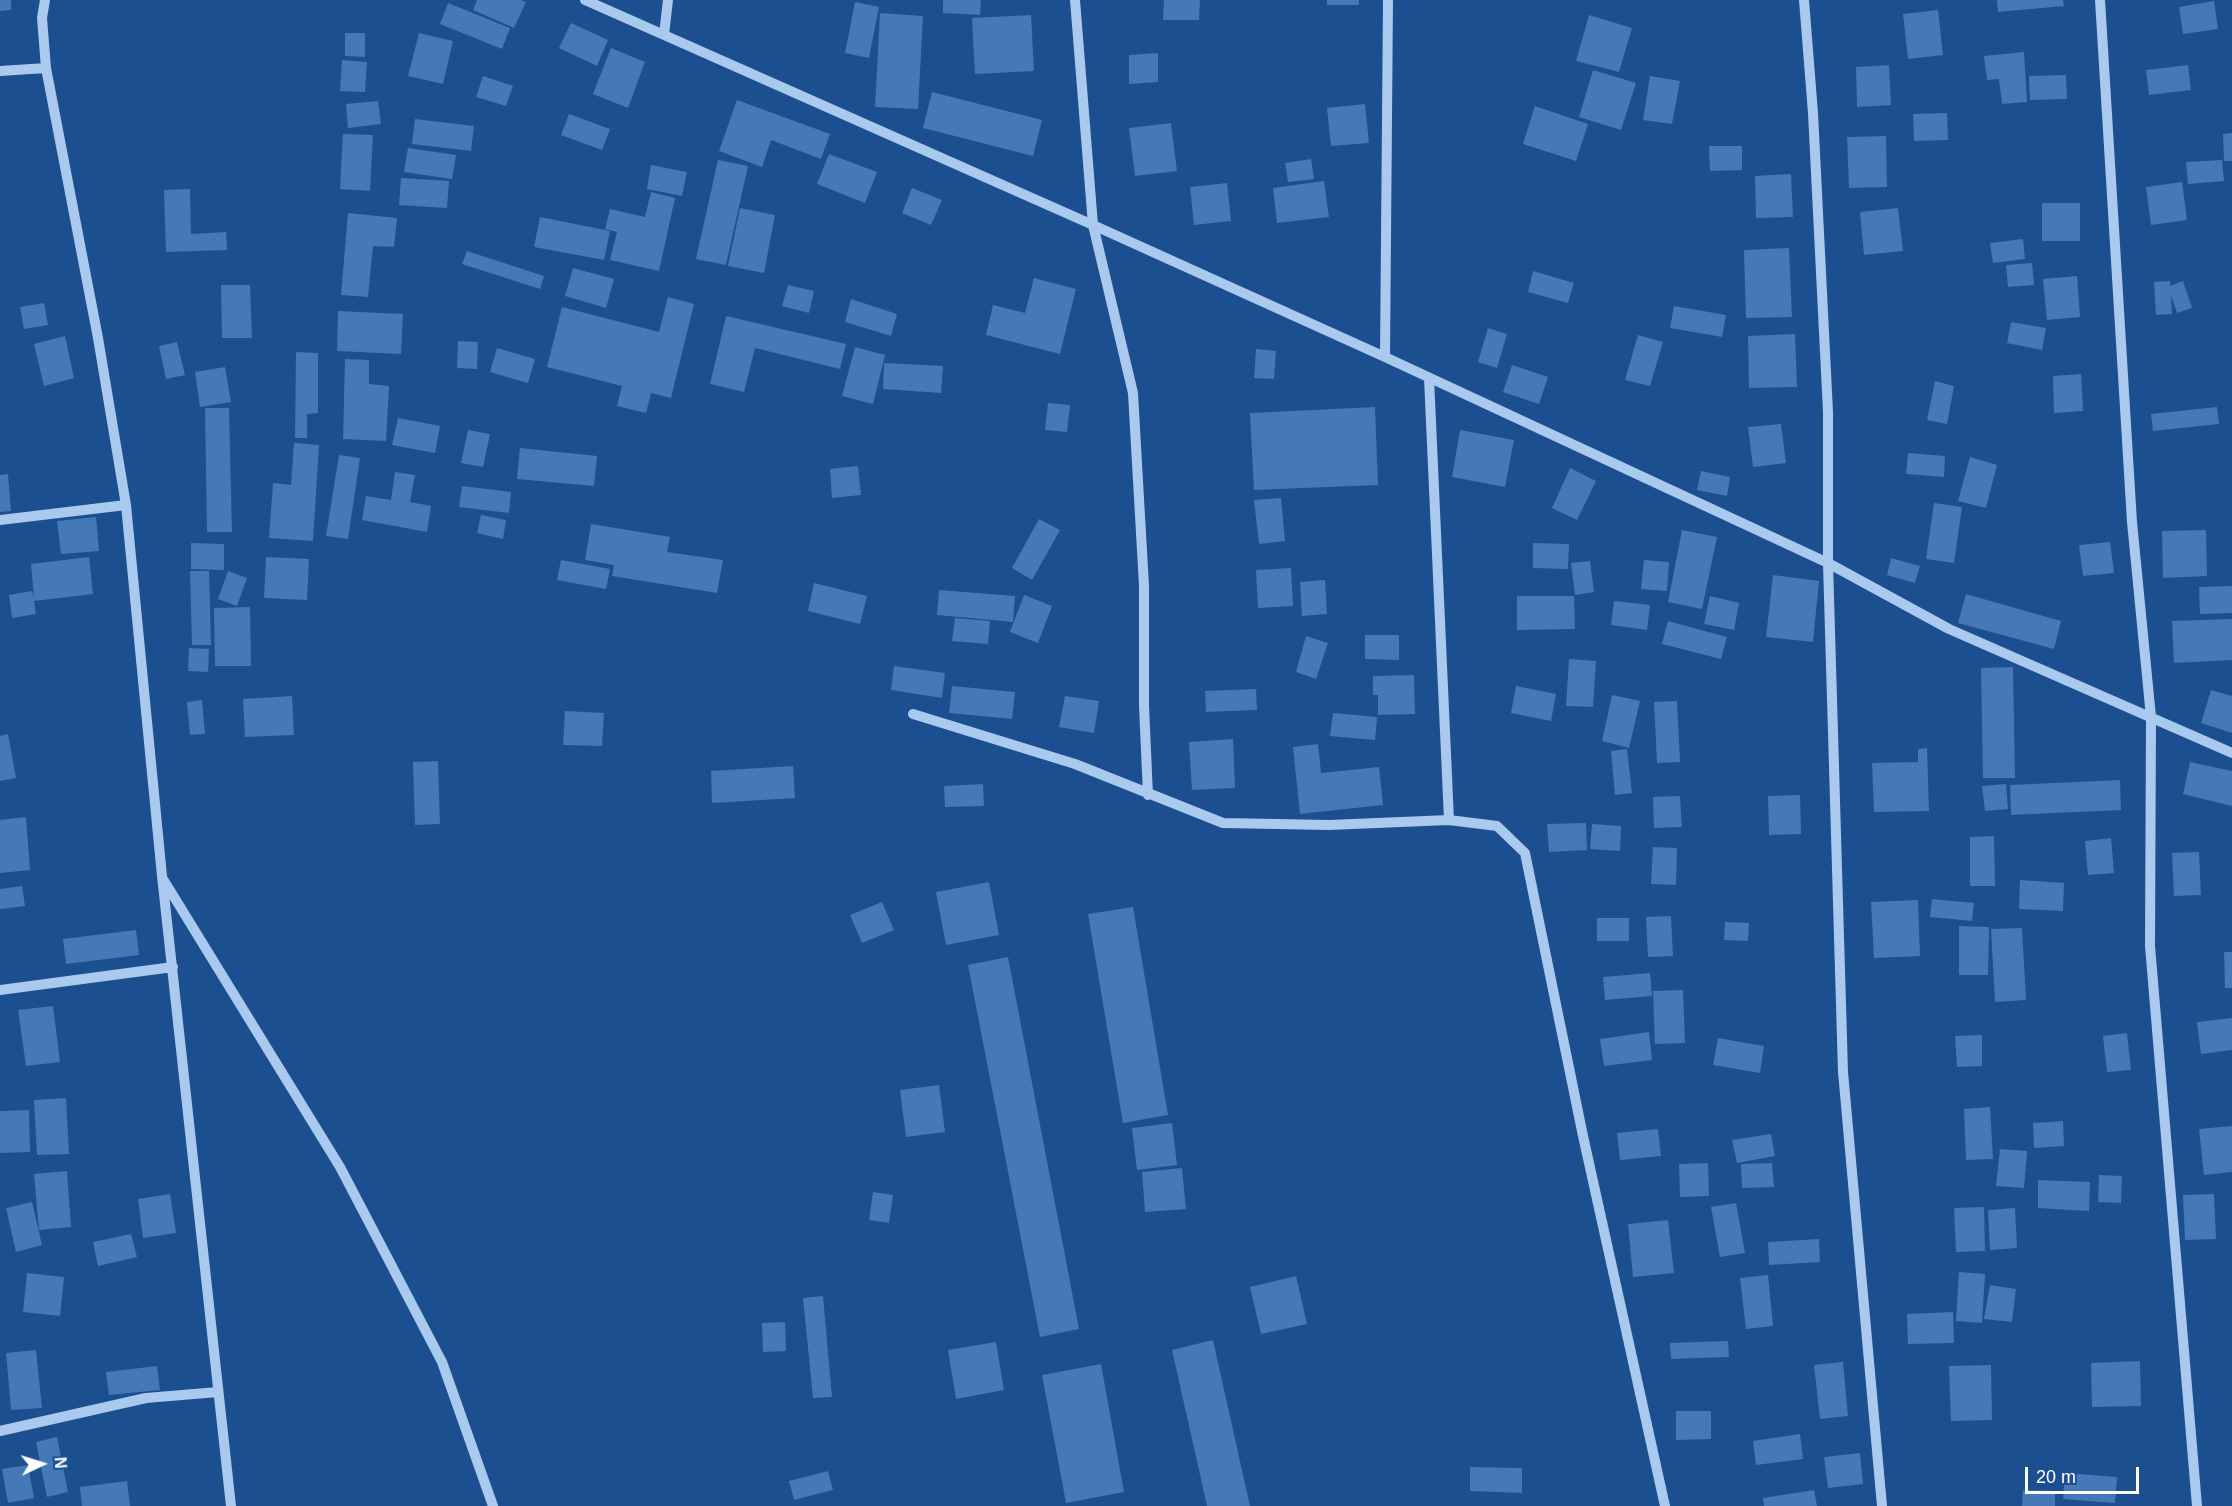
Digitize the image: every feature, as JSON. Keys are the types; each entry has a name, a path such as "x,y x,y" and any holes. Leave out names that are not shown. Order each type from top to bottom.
{"street":[{"path":"45,0 42,18 46,68 98,338 126,505 162,876 231,1506"},
{"path":"585,0 1385,357 1828,563 1949,629 2232,753"},
{"path":"664,35 668,0"},
{"path":"1075,0 1093,225 1133,393 1144,586 1144,706 1148,795"},
{"path":"1385,357 1388,0"},
{"path":"1804,0 1814,125 1828,400 1828,563 1843,1072 1882,1506"},
{"path":"2100,0 2132,522 2151,717 2150,946 2197,1506"},
{"path":"0,71 46,68"},
{"path":"1429,378 1449,820"},
{"path":"0,520 126,505"},
{"path":"913,714 1075,764 1223,823 1329,825 1449,820 1497,826 1526,853 1583,1137 1665,1506"},
{"path":"162,876 340,1167 442,1362 493,1506"},
{"path":"0,990 173,967"},
{"path":"0,1431 146,1398 218,1392"}],"building":[{"path":"0,0 11,0 11,10 0,11"},
{"path":"477,0 526,2 514,28 473,10"},
{"path":"943,0 981,0 980,15 943,13"},
{"path":"1164,0 1200,0 1199,20 1163,20"},
{"path":"1327,0 1359,0 1359,5 1327,5"},
{"path":"1997,0 2063,0 2064,6 1998,12"},
{"path":"2214,1 2218,29 2183,34 2179,7"},
{"path":"855,2 879,7 869,58 845,53"},
{"path":"448,3 510,28 502,49 440,24"},
{"path":"1938,10 1943,55 1908,59 1903,14"},
{"path":"880,13 923,16 918,109 875,107"},
{"path":"1031,15 1034,71 975,74 972,18"},
{"path":"1589,15 1632,28 1619,72 1576,61"},
{"path":"571,23 608,40 597,66 559,48"},
{"path":"345,33 365,33 365,57 345,56"},
{"path":"419,33 453,41 443,84 408,76"},
{"path":"611,48 645,62 628,108 593,94"},
{"path":"2024,52 2027,102 2002,104 1999,79 1987,80 1984,56"},
{"path":"1158,53 1158,82 1129,84 1129,55"},
{"path":"342,60 367,62 365,92 340,91"},
{"path":"1889,65 1891,105 1857,107 1856,67"},
{"path":"2188,65 2191,90 2149,95 2146,70"},
{"path":"1593,70 1636,83 1621,130 1579,117"},
{"path":"2066,75 2067,99 2030,100 2029,76"},
{"path":"483,76 513,86 506,106 476,97"},
{"path":"1650,76 1680,81 1672,124 1643,120"},
{"path":"932,92 1042,120 1033,156 923,128"},
{"path":"737,100 830,134 821,159 771,140 762,167 719,151"},
{"path":"378,101 381,124 348,128 346,104"},
{"path":"1365,104 1369,143 1331,146 1327,108"},
{"path":"1535,106 1588,124 1576,161 1523,144"},
{"path":"1947,113 1948,140 1914,141 1913,114"},
{"path":"569,114 610,129 602,150 561,135"},
{"path":"415,119 474,126 471,151 412,144"},
{"path":"1171,123 1177,171 1135,176 1129,128"},
{"path":"2232,133 2232,161 2224,161 2223,134"},
{"path":"343,134 373,135 370,191 340,189"},
{"path":"1886,136 1887,187 1849,188 1847,137"},
{"path":"1709,146 1742,146 1742,170 1710,171"},
{"path":"408,148 456,155 452,179 404,172"},
{"path":"829,154 877,172 865,203 817,184"},
{"path":"1311,159 1314,179 1288,182 1285,163"},
{"path":"718,160 748,166 726,265 696,259"},
{"path":"2222,160 2224,181 2188,184 2186,162"},
{"path":"651,165 687,172 682,196 647,189"},
{"path":"1791,174 1793,217 1756,218 1755,176"},
{"path":"401,178 449,181 447,208 399,205"},
{"path":"1324,181 1329,217 1277,223 1273,188"},
{"path":"2182,182 2187,220 2151,225 2146,187"},
{"path":"1227,183 1231,221 1194,225 1190,187"},
{"path":"912,188 942,200 931,225 902,213"},
{"path":"190,189 191,234 226,232 227,250 166,252 164,190"},
{"path":"651,192 675,198 659,271 610,260 617,232 605,229 610,209 645,217"},
{"path":"2042,203 2080,203 2080,241 2042,241"},
{"path":"740,208 775,215 764,273 728,266"},
{"path":"1898,208 1903,251 1864,255 1860,212"},
{"path":"348,213 397,218 394,247 373,246 368,297 341,295"},
{"path":"540,217 610,231 604,260 534,247"},
{"path":"2023,239 2025,259 1993,263 1990,243"},
{"path":"1789,248 1792,317 1746,318 1744,250"},
{"path":"467,251 544,276 540,289 462,264"},
{"path":"2032,263 2034,285 2008,287 2006,265"},
{"path":"573,268 614,279 606,308 565,296"},
{"path":"1533,271 1574,283 1568,303 1528,292"},
{"path":"2077,276 2080,317 2047,320 2043,279"},
{"path":"1034,278 1076,289 1060,354 986,335 993,305 1025,313"},
{"path":"2170,281 2170,286 2183,281 2192,308 2177,313 2171,295 2172,314 2156,315 2154,282"},
{"path":"221,285 250,285 252,338 222,338"},
{"path":"788,285 814,291 809,313 782,306"},
{"path":"668,297 694,304 671,398 651,393 646,413 617,406 622,386 547,367 562,307 659,332"},
{"path":"851,299 897,314 891,336 845,322"},
{"path":"44,303 48,325 24,329 20,307"},
{"path":"1674,306 1726,315 1722,337 1670,328"},
{"path":"338,311 403,314 401,354 337,351"},
{"path":"726,316 846,344 840,369 755,348 744,392 710,384"},
{"path":"2011,322 2046,328 2042,350 2007,343"},
{"path":"1488,328 1507,334 1497,368 1478,362"},
{"path":"1795,334 1797,387 1749,388 1748,336"},
{"path":"1638,335 1663,342 1650,386 1625,380"},
{"path":"65,336 74,378 44,386 34,344"},
{"path":"458,341 478,342 477,369 457,368"},
{"path":"177,342 185,375 166,379 159,346"},
{"path":"855,347 885,355 873,404 842,396"},
{"path":"497,348 535,359 528,383 490,372"},
{"path":"1256,349 1276,351 1274,379 1254,378"},
{"path":"296,352 318,353 318,413 307,414 307,438 295,438"},
{"path":"345,359 369,360 369,384 389,386 386,441 343,439"},
{"path":"884,363 943,366 941,393 883,389"},
{"path":"1512,365 1548,377 1539,404 1503,392"},
{"path":"225,367 231,402 200,407 195,372"},
{"path":"2081,374 2083,411 2054,413 2053,376"},
{"path":"1935,381 1954,386 1947,424 1927,420"},
{"path":"1048,403 1070,405 1067,432 1045,430"},
{"path":"1375,407 1378,485 1254,490 1250,413"},
{"path":"2217,407 2219,424 2153,431 2151,414"},
{"path":"205,408 229,408 232,532 207,532"},
{"path":"398,418 440,426 435,453 392,445"},
{"path":"1781,424 1786,463 1753,467 1748,427"},
{"path":"468,430 490,434 483,467 461,463"},
{"path":"1460,430 1514,440 1505,487 1452,477"},
{"path":"294,443 319,445 313,541 269,538 273,483 291,485"},
{"path":"520,448 597,456 594,486 517,479"},
{"path":"1908,453 1945,456 1944,477 1906,474"},
{"path":"339,455 360,458 348,539 326,536"},
{"path":"1970,457 1997,465 1986,508 1958,501"},
{"path":"858,466 861,495 832,498 830,469"},
{"path":"1570,468 1596,481 1577,520 1552,508"},
{"path":"1701,471 1730,477 1727,496 1697,490"},
{"path":"395,472 415,475 410,502 431,506 427,532 362,520 366,496 391,500"},
{"path":"8,474 11,511 0,512 0,475"},
{"path":"462,486 511,492 509,513 459,507"},
{"path":"1281,498 1285,541 1259,544 1254,500"},
{"path":"1934,503 1962,507 1954,563 1926,559"},
{"path":"481,515 506,520 503,539 477,533"},
{"path":"96,517 99,551 61,554 57,521"},
{"path":"1039,519 1060,530 1032,580 1012,568"},
{"path":"591,524 670,537 667,552 723,560 717,593 612,576 614,565 585,560"},
{"path":"1682,530 1717,537 1702,609 1668,602"},
{"path":"2206,530 2207,576 2163,578 2162,531"},
{"path":"2110,542 2114,573 2083,576 2079,545"},
{"path":"191,543 224,544 224,570 191,569"},
{"path":"1533,543 1569,544 1568,569 1533,568"},
{"path":"89,557 93,594 34,601 36,614 12,618 9,595 32,591 34,598 31,564"},
{"path":"266,557 309,559 307,600 264,598"},
{"path":"1891,558 1920,566 1915,583 1887,575"},
{"path":"561,560 610,569 606,589 557,580"},
{"path":"1644,560 1669,562 1667,591 1641,589"},
{"path":"1590,561 1594,592 1575,595 1571,563"},
{"path":"1291,568 1293,606 1258,608 1256,570"},
{"path":"190,571 209,571 211,645 192,645"},
{"path":"228,571 247,578 237,606 218,599"},
{"path":"1773,575 1819,581 1813,642 1766,637"},
{"path":"1325,580 1327,614 1302,616 1300,582"},
{"path":"814,583 867,596 860,624 808,611"},
{"path":"2232,586 2232,613 2200,614 2199,587"},
{"path":"939,590 1015,596 1013,622 937,615"},
{"path":"1966,594 2061,621 2054,649 1958,623"},
{"path":"1024,595 1052,606 1038,643 1010,632"},
{"path":"1517,596 1574,596 1575,629 1517,630"},
{"path":"1710,596 1739,603 1734,630 1704,624"},
{"path":"1614,601 1650,605 1647,630 1611,625"},
{"path":"250,607 251,666 215,666 214,608"},
{"path":"955,618 990,621 988,644 952,641"},
{"path":"2232,619 2232,660 2174,663 2172,621"},
{"path":"1668,621 1727,637 1721,659 1662,644"},
{"path":"1365,635 1399,635 1399,660 1365,659"},
{"path":"1306,636 1328,643 1316,679 1296,672"},
{"path":"189,648 209,649 208,672 188,671"},
{"path":"1569,659 1596,661 1593,707 1566,706"},
{"path":"894,666 945,673 942,698 891,690"},
{"path":"2013,667 2015,778 1983,778 1981,668"},
{"path":"1414,675 1415,714 1378,715 1378,695 1373,695 1373,676"},
{"path":"952,686 1015,692 1012,719 949,713"},
{"path":"1516,686 1556,694 1551,721 1511,713"},
{"path":"1256,689 1257,710 1206,712 1205,691"},
{"path":"2211,690 2232,696 2232,733 2201,723"},
{"path":"1612,695 1640,701 1629,748 1602,741"},
{"path":"292,696 294,735 245,737 243,699"},
{"path":"1065,696 1099,701 1094,733 1059,727"},
{"path":"202,700 205,734 190,735 187,702"},
{"path":"1677,701 1680,762 1657,763 1654,702"},
{"path":"565,711 604,713 602,746 563,745"},
{"path":"1333,713 1377,717 1375,740 1330,736"},
{"path":"8,734 16,778 0,781 0,736"},
{"path":"1233,739 1235,788 1192,790 1189,742"},
{"path":"1318,744 1321,773 1379,767 1383,805 1300,814 1293,747"},
{"path":"1927,748 1929,811 1874,812 1872,763 1918,762 1918,749"},
{"path":"1627,749 1632,793 1615,795 1611,751"},
{"path":"438,761 440,824 415,825 413,762"},
{"path":"2190,762 2232,771 2232,806 2183,794"},
{"path":"793,766 795,798 712,803 711,771"},
{"path":"2120,780 2121,810 2011,815 2010,785"},
{"path":"983,784 984,806 945,807 944,786"},
{"path":"2006,784 2008,809 1985,811 1982,786"},
{"path":"1800,795 1801,834 1769,835 1768,796"},
{"path":"1680,796 1682,827 1654,828 1653,797"},
{"path":"26,817 30,870 0,873 0,820"},
{"path":"1586,823 1587,850 1549,852 1547,824"},
{"path":"1592,824 1621,826 1620,851 1590,849"},
{"path":"1994,836 1995,886 1970,886 1970,837"},
{"path":"2111,838 2114,873 2088,875 2085,841"},
{"path":"1653,847 1677,848 1676,885 1651,884"},
{"path":"2199,852 2201,895 2174,896 2172,853"},
{"path":"2020,880 2064,883 2063,911 2019,909"},
{"path":"989,882 999,935 946,945 936,892"},
{"path":"22,886 25,906 0,909 0,889"},
{"path":"1932,899 1974,903 1972,921 1930,917"},
{"path":"1918,900 1920,956 1874,958 1871,902"},
{"path":"882,902 894,930 862,943 850,915"},
{"path":"1133,907 1168,1115 1123,1123 1088,914"},
{"path":"1671,916 1673,956 1648,957 1646,917"},
{"path":"1597,918 1629,918 1629,941 1597,941"},
{"path":"1725,922 1749,923 1748,941 1724,940"},
{"path":"1959,926 1989,927 1988,975 1959,975"},
{"path":"2022,928 2026,1000 1995,1002 1991,929"},
{"path":"136,930 139,955 66,964 63,939"},
{"path":"2224,952 2232,952 2232,988 2225,988"},
{"path":"1008,957 1079,1329 1040,1337 968,965"},
{"path":"1650,973 1652,996 1605,1000 1603,977"},
{"path":"1683,990 1685,1043 1655,1044 1653,991"},
{"path":"53,1006 60,1062 26,1066 18,1010"},
{"path":"2232,1018 2232,1050 2201,1054 2197,1022"},
{"path":"1649,1032 1652,1060 1604,1066 1600,1039"},
{"path":"2127,1033 2131,1070 2107,1072 2103,1036"},
{"path":"1982,1035 1982,1066 1957,1067 1955,1036"},
{"path":"1718,1038 1764,1046 1760,1073 1713,1065"},
{"path":"939,1085 945,1132 906,1137 900,1090"},
{"path":"66,1098 69,1154 37,1155 34,1100"},
{"path":"1990,1107 1993,1159 1966,1160 1964,1109"},
{"path":"29,1110 30,1152 0,1153 0,1111"},
{"path":"2063,1121 2064,1146 2034,1148 2033,1123"},
{"path":"1172,1123 1177,1165 1137,1170 1132,1128"},
{"path":"2232,1126 2232,1172 2204,1175 2199,1129"},
{"path":"1658,1129 1661,1156 1620,1160 1617,1133"},
{"path":"1771,1134 1775,1156 1737,1163 1732,1140"},
{"path":"2000,1149 2027,1151 2024,1188 1996,1186"},
{"path":"1708,1163 1709,1196 1680,1197 1679,1164"},
{"path":"1772,1163 1774,1187 1742,1188 1741,1164"},
{"path":"1182,1168 1186,1209 1145,1212 1142,1172"},
{"path":"67,1171 71,1227 39,1230 34,1174"},
{"path":"2099,1175 2122,1176 2121,1203 2098,1202"},
{"path":"2038,1180 2090,1182 2089,1211 2038,1208"},
{"path":"873,1192 893,1195 889,1223 869,1220"},
{"path":"170,1194 176,1233 143,1238 138,1199"},
{"path":"2214,1194 2216,1239 2185,1240 2183,1195"},
{"path":"32,1202 42,1245 16,1252 6,1208"},
{"path":"1736,1203 1745,1253 1720,1257 1711,1207"},
{"path":"1984,1207 1985,1251 1956,1252 1954,1208"},
{"path":"2015,1208 2017,1248 1990,1250 1988,1210"},
{"path":"1668,1220 1674,1273 1633,1277 1628,1224"},
{"path":"131,1234 137,1257 98,1266 93,1242"},
{"path":"1819,1239 1820,1262 1769,1265 1768,1242"},
{"path":"1959,1272 1985,1274 1982,1323 1956,1321"},
{"path":"27,1273 64,1277 60,1316 23,1312"},
{"path":"1768,1275 1773,1326 1746,1329 1740,1278"},
{"path":"1296,1276 1307,1324 1261,1334 1250,1287"},
{"path":"1990,1285 2016,1289 2012,1322 1984,1319"},
{"path":"823,1296 832,1397 813,1398 803,1298"},
{"path":"1953,1312 1954,1343 1908,1344 1907,1314"},
{"path":"785,1322 786,1351 763,1352 762,1323"},
{"path":"1213,1340 1250,1506 1207,1506 1172,1350"},
{"path":"1728,1341 1729,1357 1671,1359 1670,1343"},
{"path":"996,1342 1004,1390 956,1399 948,1350"},
{"path":"36,1350 42,1408 11,1410 6,1353"},
{"path":"2140,1361 2141,1406 2092,1407 2091,1363"},
{"path":"1843,1362 1848,1416 1820,1419 1814,1365"},
{"path":"1101,1364 1124,1492 1066,1503 1042,1375"},
{"path":"1991,1365 1992,1420 1951,1421 1949,1366"},
{"path":"157,1366 160,1390 109,1395 106,1372"},
{"path":"1676,1411 1711,1411 1711,1439 1676,1440"},
{"path":"1800,1434 1803,1459 1756,1465 1753,1441"},
{"path":"57,1437 68,1492 47,1497 36,1442"},
{"path":"1860,1453 1863,1484 1828,1488 1824,1457"},
{"path":"28,1465 34,1498 8,1503 2,1469"},
{"path":"1470,1467 1522,1468 1522,1493 1470,1491"},
{"path":"828,1471 833,1490 794,1500 789,1481"},
{"path":"2065,1473 2117,1477 2115,1503 2063,1499"},
{"path":"127,1481 130,1506 82,1506 80,1487"},
{"path":"1814,1490 1817,1506 1764,1506 1763,1498"},
{"path":"2023,1490 2055,1491 2055,1506 2022,1506"}]}
